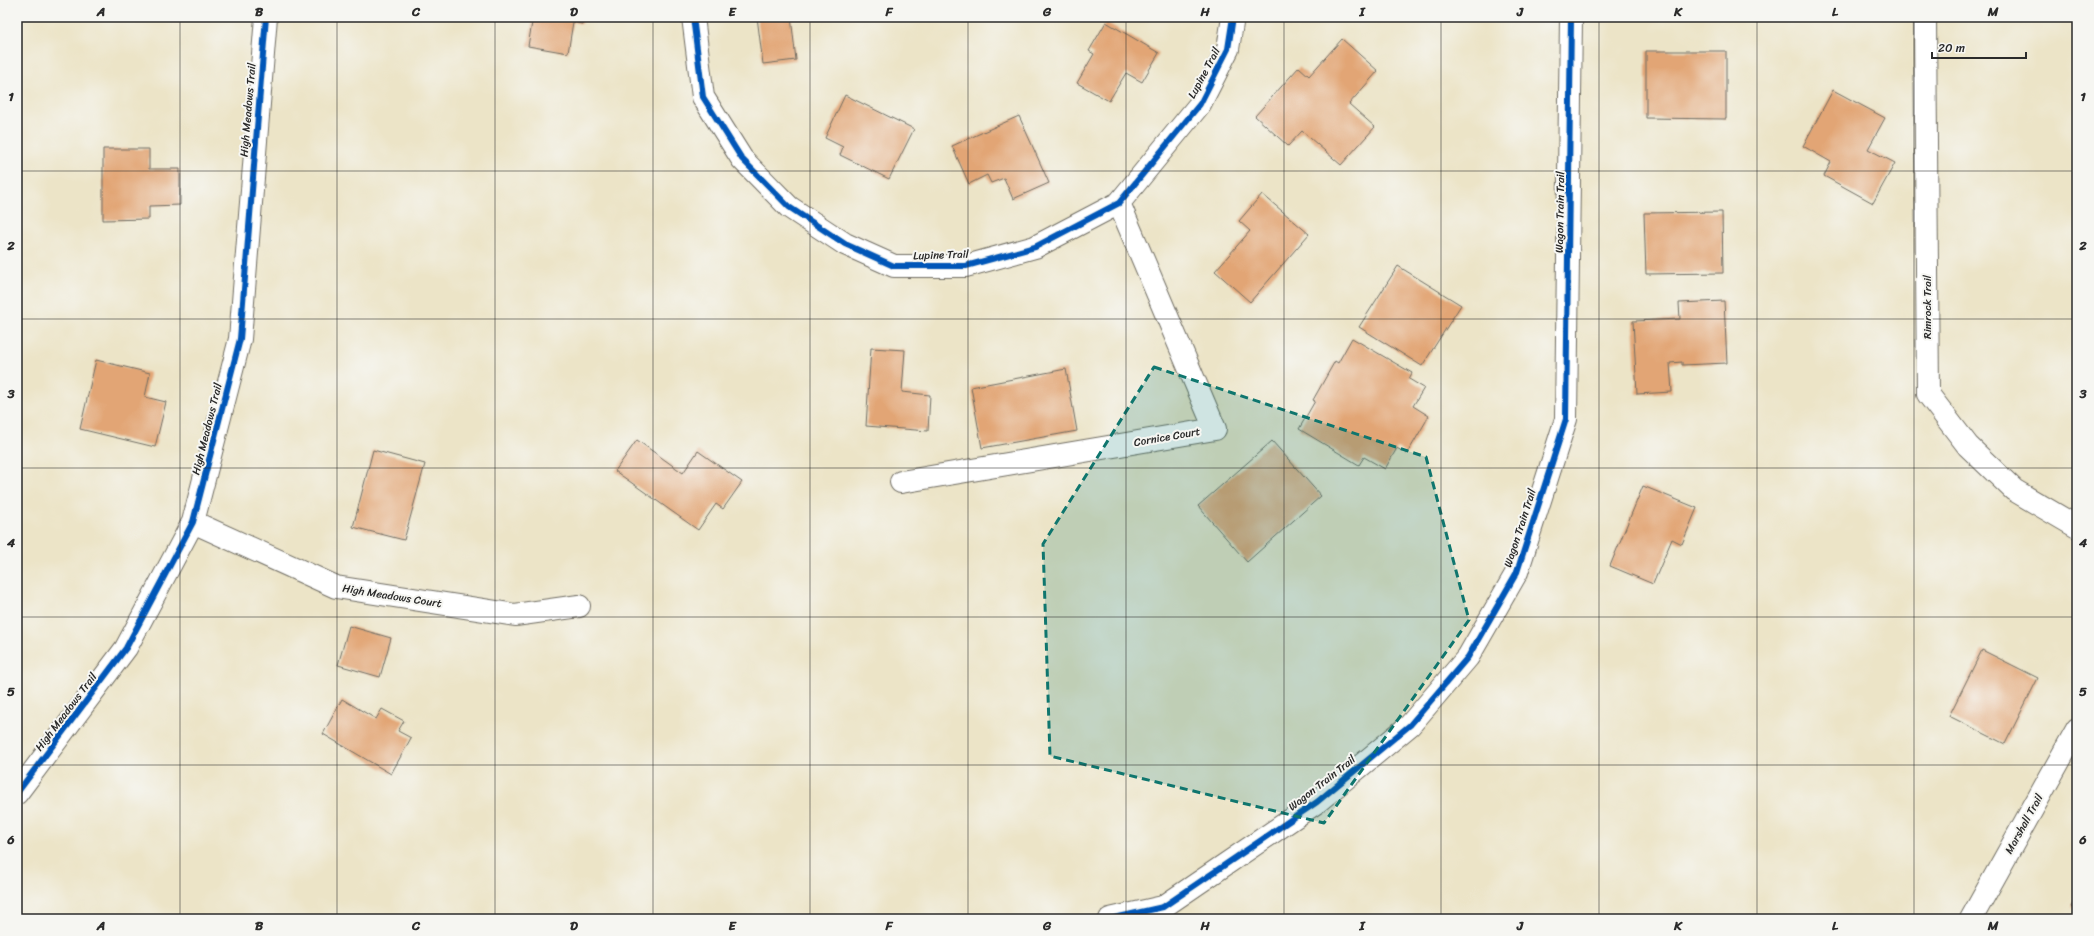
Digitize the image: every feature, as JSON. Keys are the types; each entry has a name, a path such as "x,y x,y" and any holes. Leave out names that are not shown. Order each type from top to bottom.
{"street":[{"name":"High Meadows Trail","path":"17,793 126,648 193,522 240,339 266,17"},
{"name":"Lupine Trail","path":"693,17 703,97 742,159 789,207 845,244 894,266 966,266 1035,247 1119,203 1200,104 1228,49 1232,17"},
{"name":"Wagon Train Trail","path":"1110,919 1163,907 1317,802 1410,725 1468,657 1517,572 1566,419 1571,17"},
{"name":"Rimrock Trail","path":"1925,17 1928,394 1968,446 2014,490 2077,527"},
{"name":"Cornice Court","path":"901,482 1215,429 1119,203"},
{"name":"High Meadows Court","path":"193,522 336,587 515,615 579,606"},
{"name":"Marshall Trail","path":"1971,919 2077,729"}],"highlighted area":[{"path":"1154,367 1426,457 1469,620 1324,823 1050,756 1043,544"}],"building":[{"path":"533,17 583,17 582,24 573,22 568,53 528,46"},
{"path":"757,17 791,17 796,60 763,64"},
{"path":"1788,17 1834,17 1834,21"},
{"path":"1106,22 1159,53 1142,82 1126,73 1109,101 1077,83 1094,54 1089,51"},
{"path":"1342,39 1378,71 1349,104 1375,127 1341,165 1302,131 1288,146 1255,116 1299,67 1309,76"},
{"path":"1646,51 1726,51 1726,119 1646,118"},
{"path":"1833,90 1885,118 1868,149 1895,163 1873,203 1824,176 1831,162 1803,146"},
{"path":"845,95 914,129 889,179 840,155 843,147 825,138"},
{"path":"1019,116 1049,183 1013,199 1004,178 991,183 987,175 969,184 952,146"},
{"path":"103,149 149,149 149,169 180,169 180,205 149,206 149,219 103,220"},
{"path":"1262,194 1309,234 1250,302 1215,271 1250,231 1239,221"},
{"path":"1722,212 1723,273 1646,274 1644,213"},
{"path":"1398,266 1461,305 1422,366 1359,327"},
{"path":"1724,301 1727,363 1682,365 1682,362 1670,363 1672,392 1637,394 1633,321 1680,319 1679,303"},
{"path":"1352,338 1412,373 1409,379 1424,388 1413,406 1429,416 1407,454 1397,448 1385,469 1364,457 1359,465 1299,429 1335,361 1338,363"},
{"path":"871,348 905,350 902,392 930,395 928,431 866,426"},
{"path":"96,360 150,373 145,397 166,402 155,447 80,429"},
{"path":"1066,369 1077,431 982,448 971,387"},
{"path":"637,440 683,473 698,451 742,482 723,509 716,504 698,530 615,471"},
{"path":"1272,441 1321,496 1247,562 1198,506"},
{"path":"373,450 425,464 404,540 353,527"},
{"path":"1643,486 1697,508 1682,544 1672,539 1653,584 1610,566"},
{"path":"349,626 391,638 380,677 338,665"},
{"path":"1982,650 2038,678 2005,744 1949,716"},
{"path":"342,699 376,719 382,709 404,721 398,731 411,738 391,774 323,734"},
{"path":"2077,896 2077,910 2071,907"}],"cycle path":[{"path":"17,793 126,648 193,522 240,339 266,17"},
{"path":"693,17 703,97 742,159 789,207 845,244 894,266 966,266 1035,247 1119,203 1200,104 1228,49 1233,17"},
{"path":"1110,919 1163,907 1317,802 1410,725 1468,657 1517,572 1566,419 1571,17"}]}
